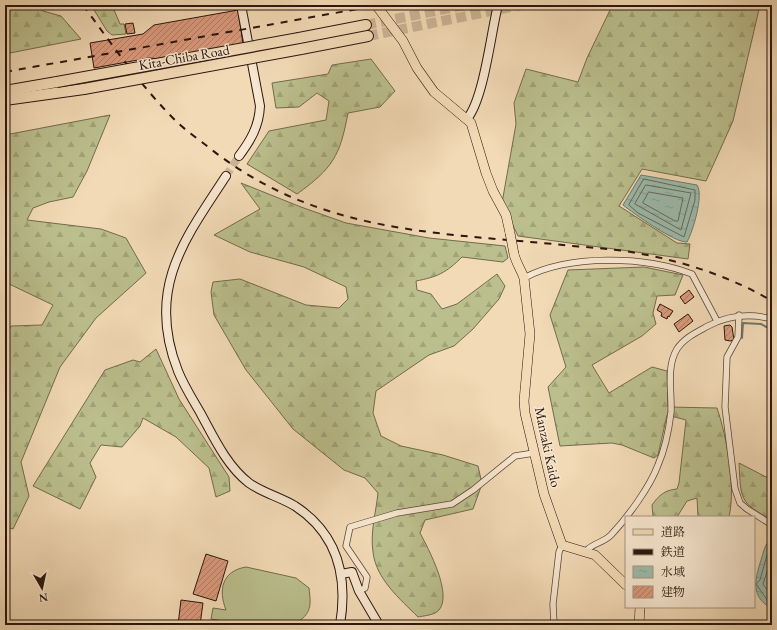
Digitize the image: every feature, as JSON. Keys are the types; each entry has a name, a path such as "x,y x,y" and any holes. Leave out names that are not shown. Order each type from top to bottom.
{"highway":[{"name":"Kita-Chiba Road","path":"5,91 366,25"},
{"name":"Kita-Chiba Road","path":"5,100 67,92 368,36"},
{"path":"5,88 40,84"},
{"path":"5,107 67,92"}],"main road":[{"path":"376,5 403,41 417,68 434,92 467,119"},
{"name":"Manzaki Kaido","path":"467,119 474,127 486,173 493,192 506,215 516,264 521,270 524,278 530,334 524,401 534,454 546,502 562,545"},
{"path":"562,545 589,552 613,571 625,584"},
{"path":"640,608 640,625"}],"street":[{"path":"239,156 255,132 259,119 260,106 241,5"},
{"path":"467,119 476,103 492,40 498,5"},
{"path":"226,176 182,244 171,275 167,295 167,328 174,360 184,384 230,463 248,483 294,506 312,519 330,542 338,560 344,597 340,625"},
{"path":"524,278 558,265 572,262 641,261 682,270 692,274 717,321"},
{"path":"589,552 588,549 610,535 649,484 658,465 671,413 671,369 676,351 690,337 717,321 751,315 772,319"},
{"path":"739,316 738,337 727,357 725,407 735,489 740,503 772,525"},
{"path":"359,592 365,588 367,577 346,546 350,527 397,513 452,504 473,490 515,456 534,454"},
{"path":"554,625 553,604 559,552 562,545"},
{"path":"341,574 352,572 359,592 379,625"},
{"path":"5,622 9,625"}],"green space":[{"path":"5,5 39,5 43,11 61,16 81,39 5,54"},
{"path":"91,5 112,5 120,24 124,24 126,34 112,35 107,31"},
{"path":"620,5 760,5 733,121 706,181 642,169 619,206 677,243 690,244 688,259 518,236 502,203 516,124 514,103 526,69 578,82 587,58 611,8"},
{"path":"371,59 395,91 380,107 348,113 338,151 327,168 309,185 297,194 247,164 269,131 326,120 329,101 317,93 299,107 276,108 272,83 328,74 332,65"},
{"path":"110,115 87,171 73,197 49,202 33,208 27,220 101,229 126,238 146,273 96,318 60,367 21,462 29,496 13,529 5,527 5,336 11,326 42,325 53,305 5,282 5,135"},
{"path":"241,183 346,223 429,238 505,246 508,258 503,262 462,257 441,274 416,281 417,290 431,294 442,309 457,304 497,274 505,286 499,299 473,329 454,346 429,355 376,391 373,413 381,436 401,446 443,455 478,466 482,484 473,509 425,520 420,533 438,572 443,595 442,604 438,611 434,613 418,617 390,588 379,571 375,562 372,545 378,493 365,478 344,470 293,429 246,370 214,315 211,292 213,282 240,279 306,305 339,308 348,299 346,287 304,267 250,252 214,235 260,209"},
{"path":"644,267 683,275 675,295 657,296 653,313 656,324 642,336 592,365 609,393 652,367 667,371 668,407 717,408 727,447 731,477 731,505 729,516 698,516 697,498 687,501 678,516 653,516 652,505 657,498 666,492 677,489 679,483 686,420 667,415 658,455 654,458 622,445 612,443 560,446 548,387 566,367 550,315 568,270"},
{"path":"156,349 179,399 229,477 230,491 216,497 209,468 176,437 143,418 140,426 122,447 101,445 90,463 96,477 80,509 33,486 105,370 133,360 140,362"},
{"path":"739,463 772,480 772,520 753,509 744,499 740,485"},
{"path":"246,567 296,578 309,588 309,609 305,616 295,624 300,625 246,625 211,619 213,608 226,610 222,589 227,577 238,569"}],"water":[{"path":"641,175 697,185 699,190 698,205 695,222 687,242 673,238 664,233 623,205"},
{"path":"768,542 772,543 772,605 768,606 762,602 759,596 756,579"}],"building":[{"path":"238,10 243,44 161,59 149,58 94,68 90,43 143,34 154,25"},
{"path":"133,23 135,33 127,34 125,24"},
{"path":"689,290 694,297 685,304 680,297"},
{"path":"660,304 673,311 667,319 661,316 662,313 657,310"},
{"path":"688,314 693,321 679,332 674,324"},
{"path":"730,325 732,327 734,340 730,341 725,340 724,326"},
{"path":"206,554 228,561 216,601 193,594"},
{"path":"181,600 203,603 200,625 178,625"}],"waterway":[{"path":"742,338 743,323 761,324 772,330"}],"tunnel":[{"path":"366,25 464,5"},
{"path":"368,36 521,5"},
{"path":"226,176 239,156"}],"railway":[{"path":"83,5 140,81 179,124 189,133 247,174 288,195 329,211 372,222 415,230 460,236 612,249 649,255 704,270 739,284 772,301"},
{"path":"5,72 363,8"}]}
